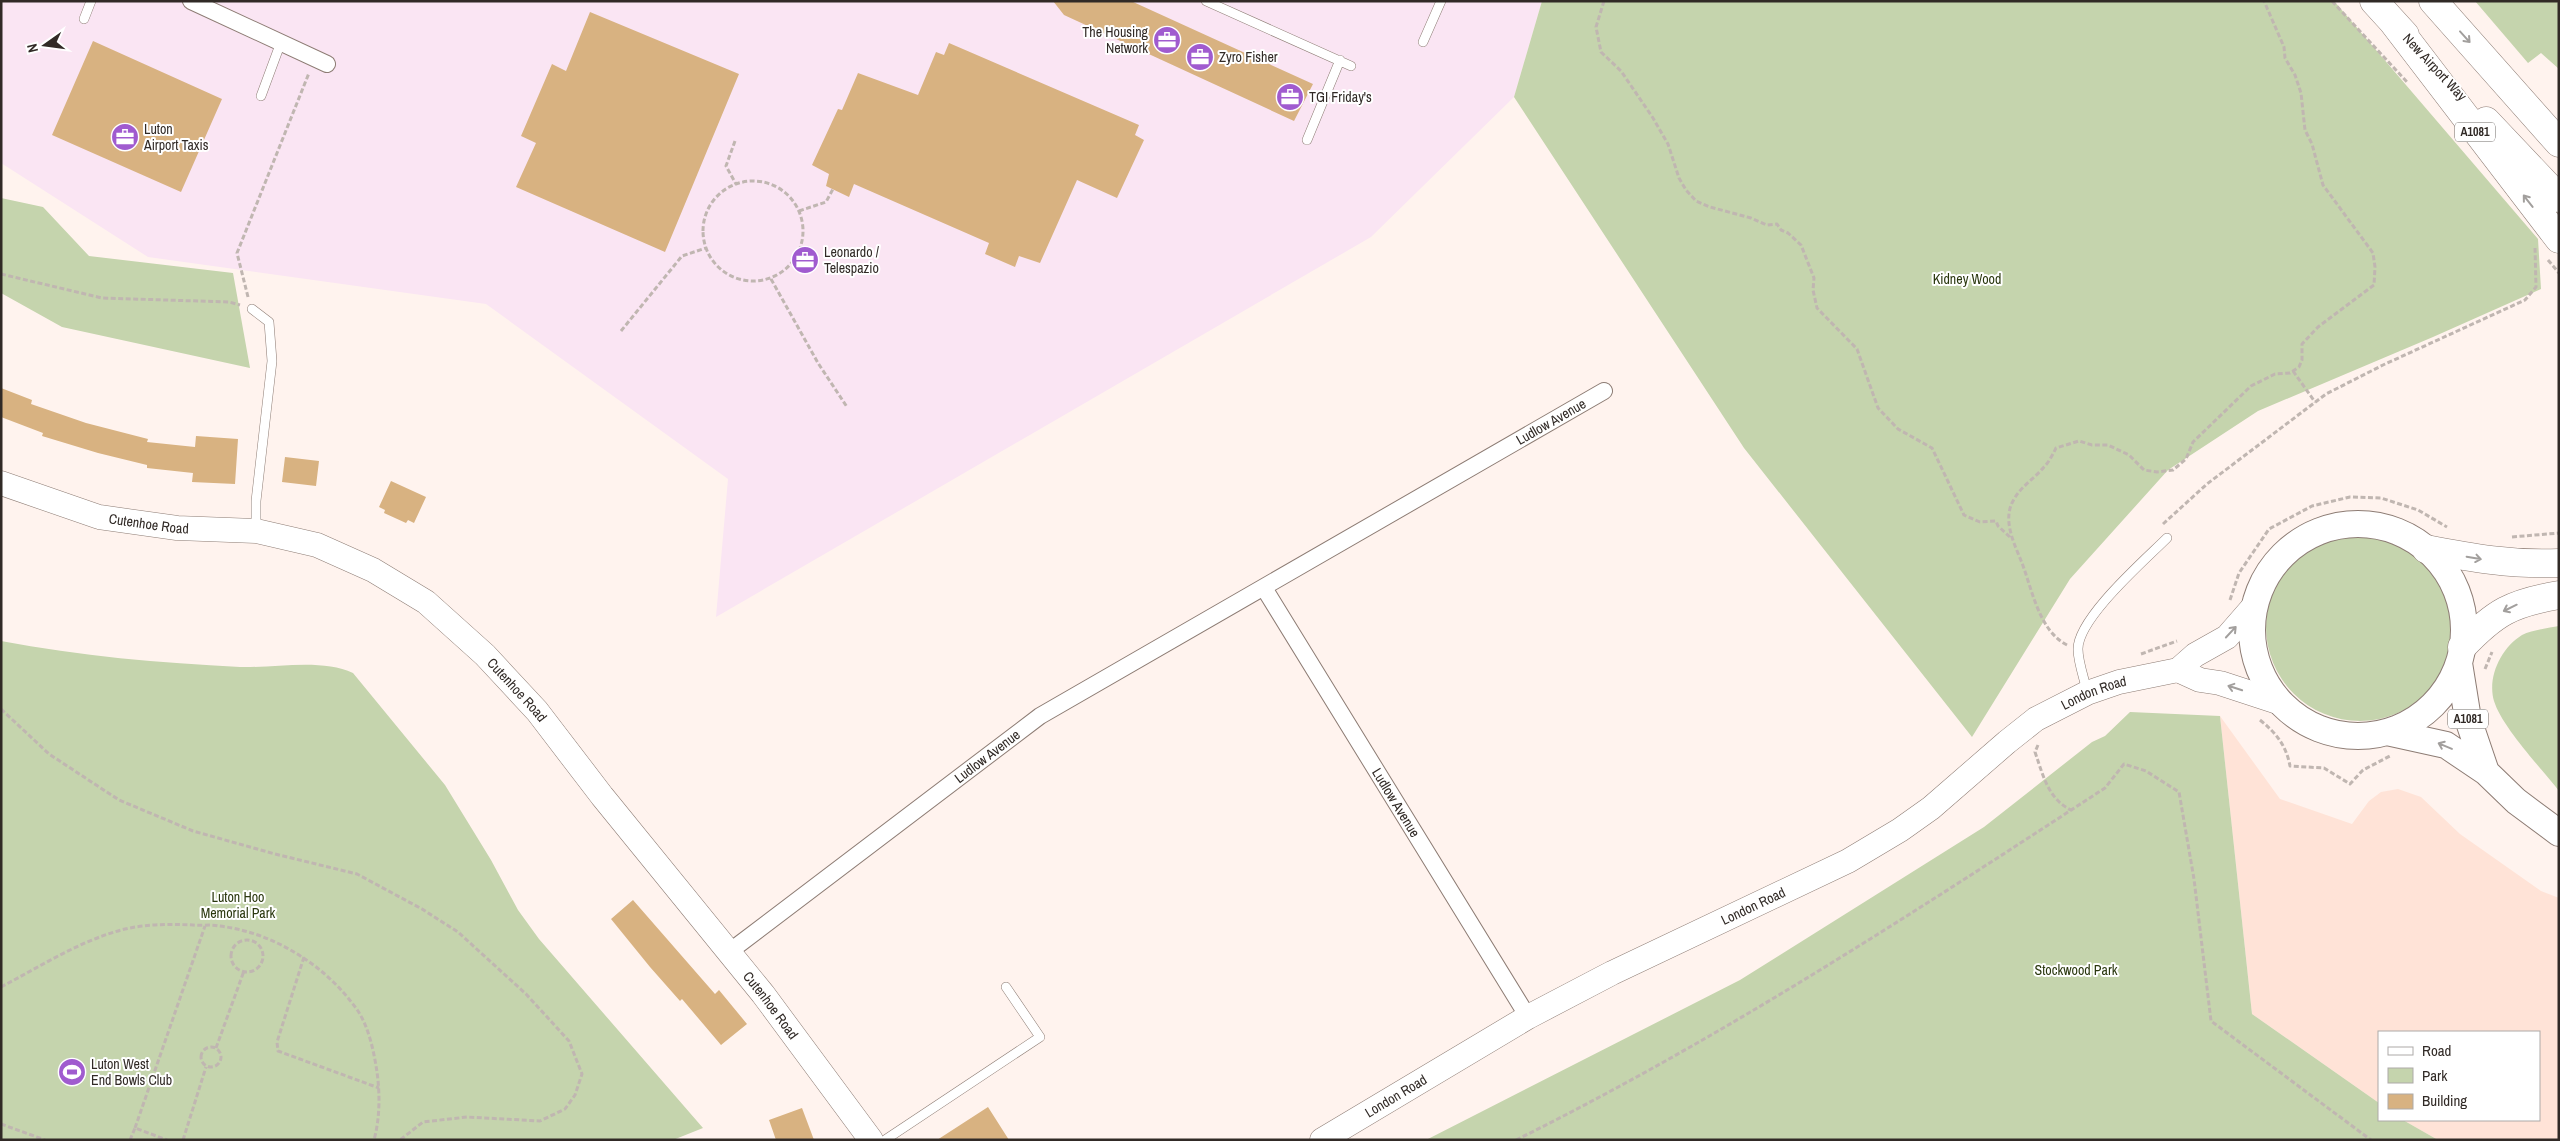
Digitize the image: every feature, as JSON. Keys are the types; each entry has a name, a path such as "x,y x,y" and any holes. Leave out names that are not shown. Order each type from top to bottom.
{"highway":[{"name":"New Airport Way","path":"2374,1 2559,198"},
{"path":"2433,1 2559,143"},
{"name":"A1081","path":"2393,22 2547,242"},
{"path":"2524,103 2559,130"},
{"path":"2426,549 2477,559 2523,565 2559,563"},
{"path":"2461,655 2485,623 2508,608 2526,601 2559,595"}],"main road":[{"path":"2370,524 2400,532 2426,549 2444,569 2457,593 2463,620 2461,655 2443,694 2392,742 2330,732 2304,721 2281,703 2261,674 2252,641 2254,606 2265,578 2284,553 2310,535 2339,525 2370,524"},
{"name":"A1081","path":"2461,655 2468,719 2486,772"},
{"name":"A1081","path":"2392,742 2446,745 2486,772 2516,801 2559,833"}],"street":[{"path":"191,1 321,61"},
{"name":"Ludlow Avenue","path":"729,952 1040,716 1604,391"},
{"name":"Cutenhoe Road","path":"1,483 99,518 177,528 256,531 317,545 373,570 426,602 485,655 537,711 602,796 763,994 872,1140"},
{"name":"Ludlow Avenue","path":"1264,588 1528,1017"},
{"path":"2254,606 2227,637 2195,654 2178,670 2200,680 2220,684 2281,703"},
{"name":"London Road","path":"1322,1140 1528,1017 1612,973 1848,861 1900,830 1931,808 2036,719 2087,693 2119,682 2178,670"}],"lane":[{"path":"84,19 91,1"},
{"path":"1206,1 1351,66"},
{"path":"1423,42 1441,1"},
{"path":"260,96 281,42"},
{"path":"1308,140 1340,60"},
{"path":"252,309 269,322 272,361 257,491 256,531"},
{"path":"2087,693 2078,650 2083,631 2096,611 2167,538"},
{"path":"885,1140 1040,1037 1006,987"}],"path":[{"path":"1604,1 1596,27 1601,52 1622,71 1653,118 1668,144 1679,178 1686,190 1696,201 1710,207 1751,218 1767,225 1777,224 1781,230 1788,233 1801,245 1814,278 1813,290 1816,308 1857,349 1878,408 1898,429 1932,448 1964,515 1980,522 1996,521 1998,526 2012,538"},
{"path":"2071,640 2069,648 2051,632 2026,579 2009,523 2012,502 2045,467 2056,448 2079,441 2092,445 2108,445 2129,455 2144,470 2157,472 2173,470 2186,459 2193,442 2252,386 2275,374 2293,371 2302,360 2302,344 2318,327 2374,285 2376,267 2373,253 2323,185 2312,144 2305,130 2301,93 2295,75 2285,58 2284,47 2264,1"},
{"path":"252,309 237,253 321,61"},
{"path":"736,141 726,166 736,184"},
{"path":"759,182 780,189 792,198 799,211 803,227 802,243 796,258 785,270 770,278 755,282 732,276 714,262 706,248 704,225 712,203 723,192 736,184 759,182"},
{"path":"799,211 826,202 833,189"},
{"path":"2156,532 2207,484 2326,394 2382,365 2525,300 2536,287 2547,242"},
{"path":"621,332 682,256 706,248"},
{"path":"1,274 102,298 229,302 252,309"},
{"path":"770,278 818,363 847,408"},
{"path":"2293,371 2315,402"},
{"path":"2228,604 2239,573 2269,529 2312,506 2350,497 2382,498 2418,510 2444,526 2451,528"},
{"path":"2503,537 2559,533"},
{"path":"2484,671 2486,663 2495,647"},
{"path":"1,709 49,754 119,800 193,830 275,854 357,874 415,905 458,932 526,994 570,1041 582,1074 576,1095 565,1109 540,1122 467,1116 422,1122 400,1140"},
{"path":"2255,716 2274,732 2287,750 2290,766 2324,768 2350,784 2363,770 2381,759 2392,742"},
{"path":"2042,738 2035,752 2047,788 2062,806 2071,810"},
{"path":"1516,1140 1727,1026 1888,930 2105,788 2124,764 2146,771 2179,792 2194,879 2211,1021 2371,1140"},
{"path":"1,987 84,944 125,929 164,924 219,926 270,939 304,957 338,988 358,1012 374,1053 379,1088 377,1128 374,1140"},
{"path":"130,1140 205,926"},
{"path":"252,941 253,934"},
{"path":"242,940 252,941 258,944 262,951 263,960 258,968 244,971 235,966 232,951 242,940"},
{"path":"304,957 277,1042 278,1051 379,1088"},
{"path":"216,1048 244,971"},
{"path":"206,1067 202,1063 201,1053 204,1049 216,1048"},
{"path":"206,1067 218,1065 221,1060 221,1054 216,1048"},
{"path":"183,1140 206,1067"},
{"path":"1,1124 45,1140"},
{"path":"134,1128 167,1140"}],"shaded area":[{"path":"1,1 1542,1 1514,97 1371,237 716,617 728,479 486,304 148,257 1,163"},
{"path":"2220,716 2280,799 2352,824 2369,801 2381,792 2398,789 2421,797 2460,834 2541,891 2559,898 2559,1140 2438,1140 2405,1121 2540,1121 2540,1031 2378,1031 2378,1102 2252,1014"}],"green space":[{"name":"Kidney Wood","path":"1542,1 2334,1 2538,239 2541,289 2258,411 2168,470 2070,579 1972,737 1744,448 1514,97"},
{"path":"2475,1 2556,1 2559,4 2559,69 2541,53 2528,63"},
{"path":"1,198 43,207 89,256 233,273 250,368 62,327 1,293"},
{"path":"2351,533 2369,533 2396,540 2427,560 2447,591 2454,618 2454,636 2447,663 2427,694 2396,714 2369,721 2351,721 2333,717 2316,710 2300,700 2287,687 2277,671 2270,654 2266,636 2266,618 2270,600 2277,583 2287,567 2300,554 2316,544 2333,537"},
{"path":"2559,626 2559,791 2505,723 2494,701 2492,682 2497,664 2514,641 2530,632"},
{"name":"Luton Hoo Memorial Park","path":"1,641 60,651 150,661 240,667 313,665 341,668 353,673 445,785 491,860 518,910 539,939 703,1128 673,1140 1,1140"},
{"name":"Stockwood Park","path":"2130,712 2220,716 2252,1014 2378,1102 2378,1121 2405,1121 2438,1140 1426,1140 1740,980 1984,827 2092,742 2105,736"}],"building":[{"path":"1053,1 1131,1 1313,84 1294,121 1064,15"},
{"path":"590,12 739,74 665,252 516,187 536,143 521,136 552,64 566,71"},
{"path":"93,41 222,99 181,192 52,135"},
{"path":"949,43 1139,125 1135,135 1144,140 1117,198 1077,180 1040,263 1019,256 1015,267 985,254 989,243 854,184 849,197 826,186 829,174 812,165 838,109 842,110 858,73 918,95 936,52 944,55"},
{"path":"1,388 32,400 31,404 86,423 148,439 147,442 195,447 196,436 238,439 235,484 192,482 193,473 147,468 147,465 42,436 43,433 1,417"},
{"path":"285,457 319,461 316,486 282,482"},
{"path":"391,481 426,497 414,523 408,520 406,523 384,513 385,510 379,507"},
{"path":"633,900 715,994 719,990 747,1024 721,1045 682,999 680,1001 650,967 611,919"},
{"path":"988,1107 1009,1140 937,1140"},
{"path":"802,1108 814,1140 776,1140 769,1120"}],"place":[{"name":"The Housing Network","path":"1167,40"},
{"name":"Zyro Fisher","path":"1200,57"},
{"name":"TGI Friday's","path":"1290,97"},
{"name":"Luton Airport Taxis","path":"125,137"},
{"name":"Leonardo / Telespazio","path":"805,260"},
{"name":"Luton West End Bowls Club","path":"72,1072"}]}
